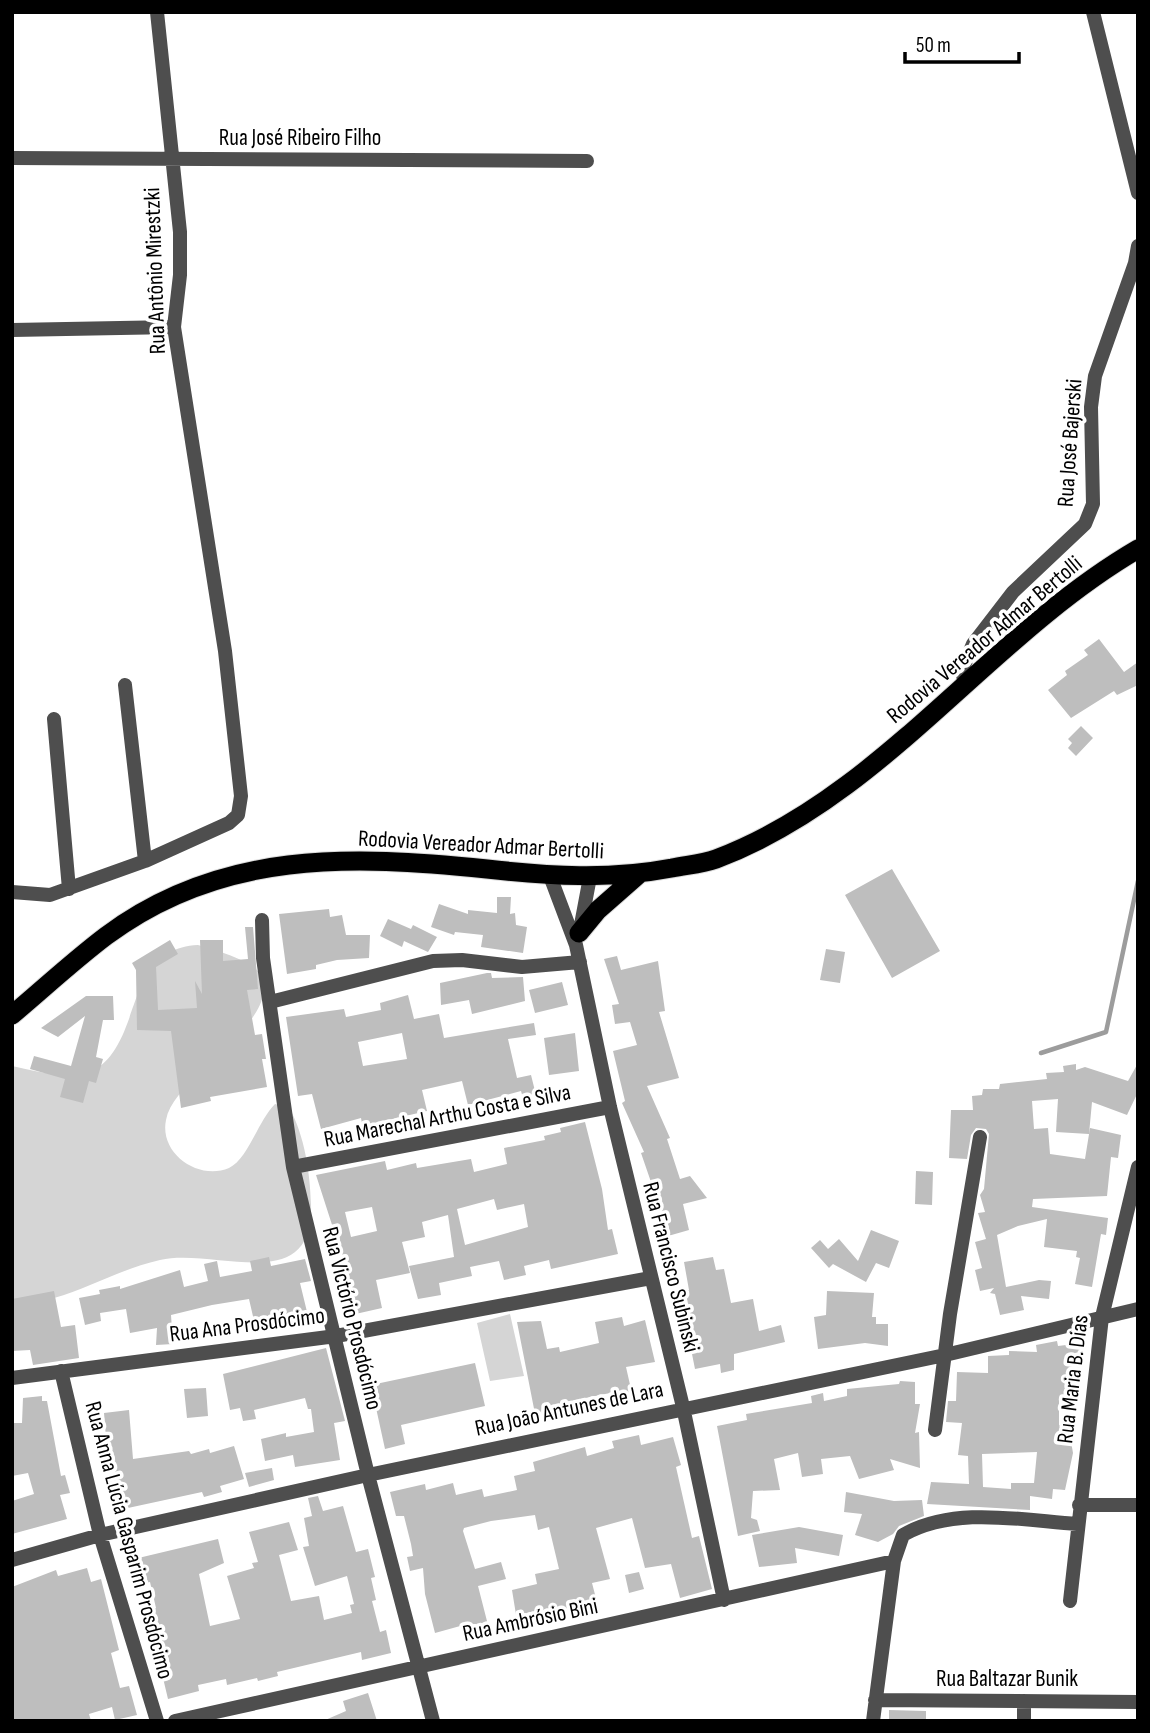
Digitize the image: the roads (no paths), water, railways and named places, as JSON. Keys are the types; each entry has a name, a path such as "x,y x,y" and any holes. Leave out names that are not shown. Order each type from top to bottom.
{"highway":[{"name":"Rodovia Vereador Admar Bertolli","path":"12,1015 107,935 165,900 233,873 335,860 435,864 550,876 639,874 712,860 773,835 861,774 1075,591 1138,549"},
{"path":"578,939 598,910 639,874"}],"street":[{"name":"Rua Antônio Mirestzki","path":"145,861 229,823 238,815 241,796 225,651 174,327 181,254 158,12"},
{"path":"1093,12 1138,193"},
{"name":"Rua José Ribeiro Filho","path":"12,158 587,161"},
{"name":"Rua José Bajerski","path":"965,685 962,670 973,643 1013,592 1085,524 1093,504 1091,407 1095,376 1135,263 1138,246"},
{"path":"12,330 174,327"},
{"path":"12,892 50,895 145,861 125,685"},
{"path":"54,719 69,889"},
{"name":"Rua Francisco Subinski","path":"550,876 578,939"},
{"name":"Rua Francisco Subinski","path":"590,877 578,939 580,962 610,1107 683,1407 724,1600"},
{"name":"Rua Victório Prosdócimo","path":"262,920 270,1002 293,1167 368,1475 433,1721"},
{"path":"270,1002 433,961 461,960 522,967 580,962"},
{"name":"Rua Marechal Arthu Costa e Silva","path":"293,1167 610,1107"},
{"path":"935,1430 979,1137"},
{"name":"Rua Maria B. Dias","path":"1070,1601 1102,1317 1138,1167"},
{"name":"Rua Ana Prosdócimo","path":"12,1378 335,1336 651,1278"},
{"name":"Rua João Antunes de Lara","path":"12,1560 100,1535 368,1475 945,1354 1138,1309"},
{"name":"Rua Anna Lúcia Gasparim Prosdócimo","path":"61,1371 100,1535 157,1721"},
{"path":"1079,1505 1138,1505"},
{"path":"873,1721 894,1561 903,1535 919,1526 951,1519 1077,1524"},
{"name":"Rua Ambrósio Bini","path":"175,1721 894,1561"},
{"name":"Rua Baltazar Bunik","path":"875,1700 1138,1702"},
{"path":"1024,1701 1024,1721"}],"waterway":[{"path":"1041,1053 1106,1032 1138,881"}]}
